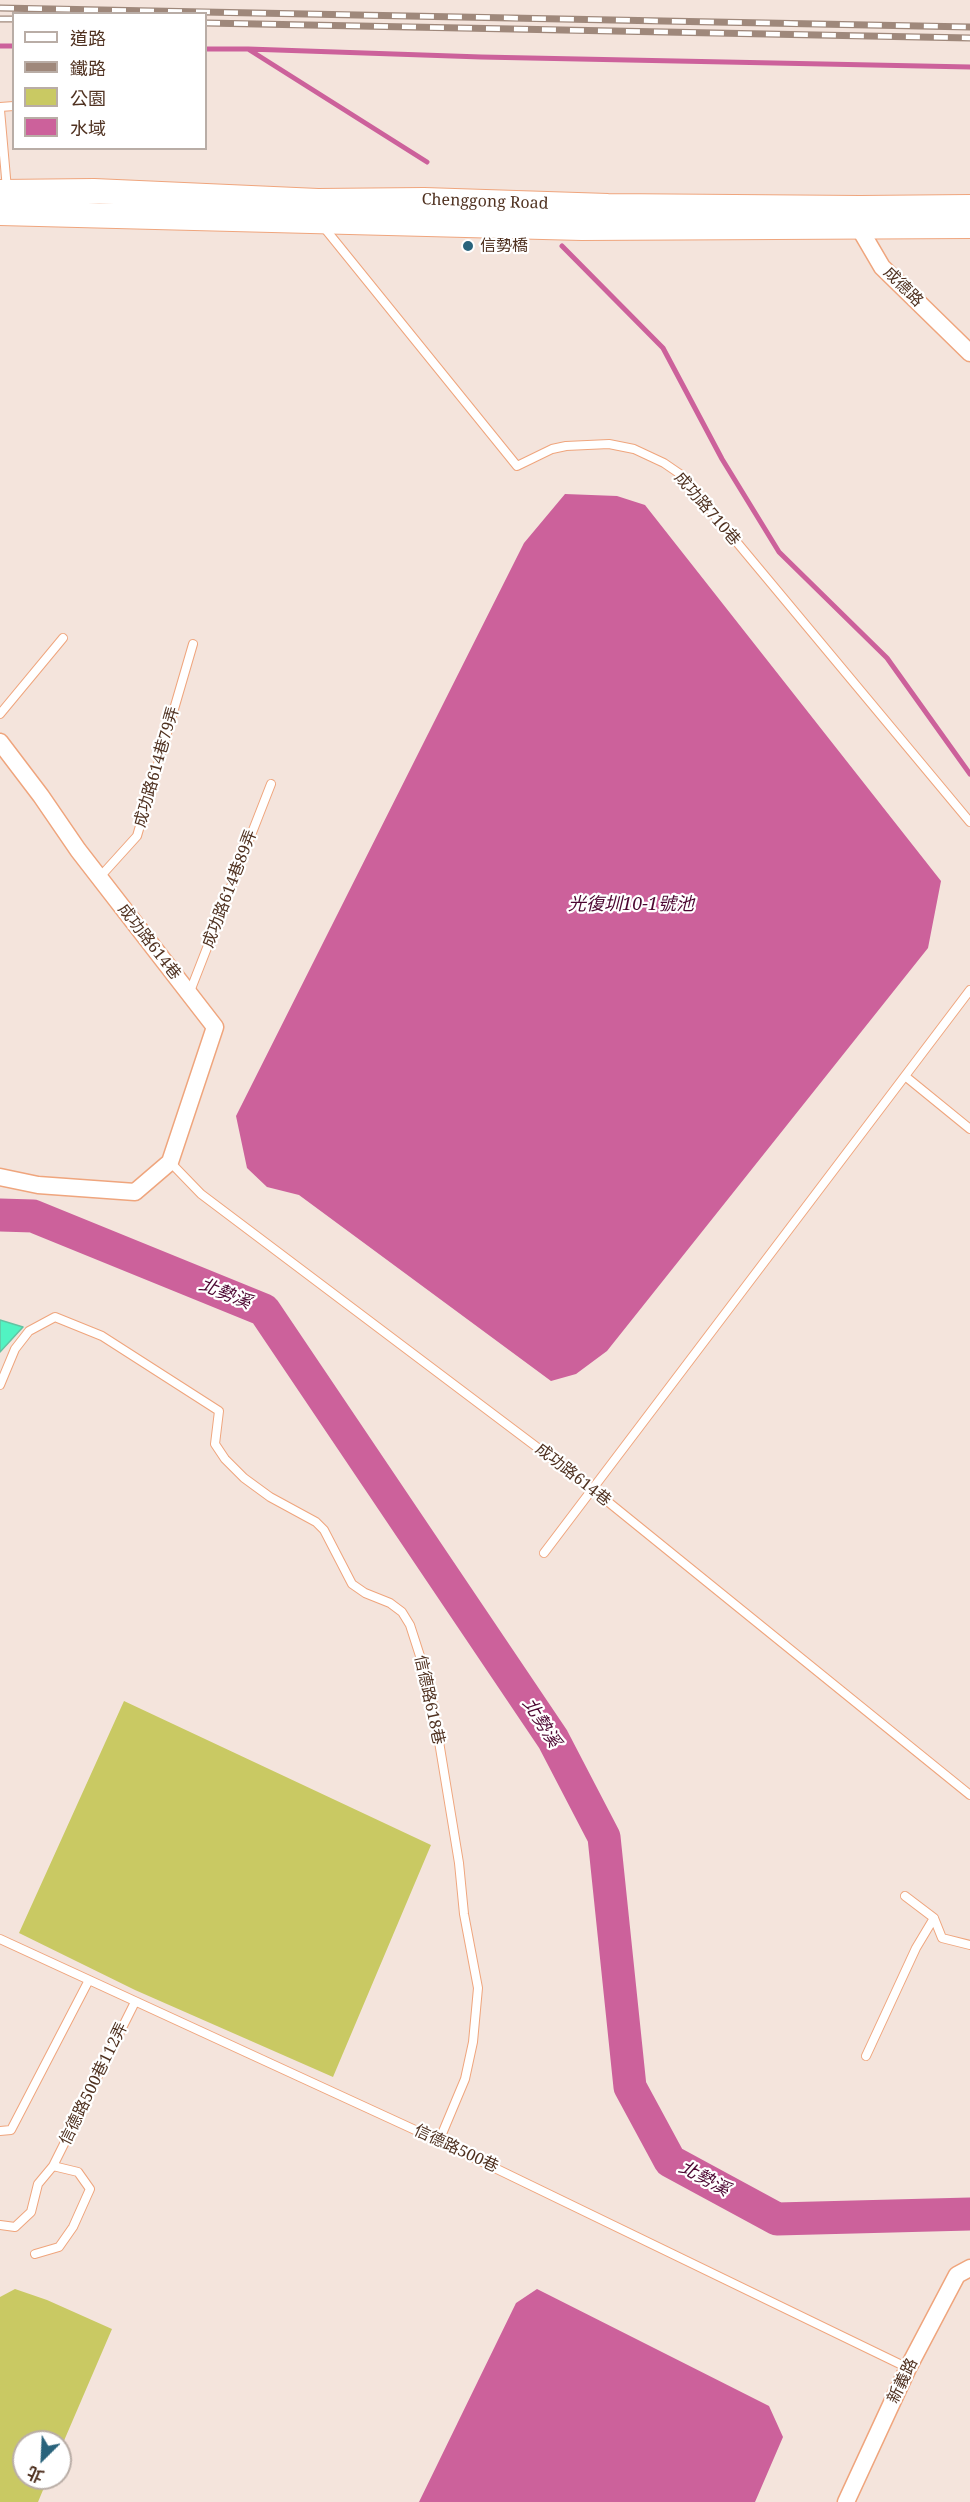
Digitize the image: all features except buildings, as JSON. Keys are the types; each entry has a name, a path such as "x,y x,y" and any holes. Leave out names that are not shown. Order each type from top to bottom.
{"street":[{"name":"Chenggong Road","path":"3,203 319,211 582,228 859,217 970,207"},
{"name":"Chenggong Road","path":"859,217 970,226"},
{"name":"成德路","path":"859,217 882,267 970,353"},
{"name":"成功路614巷","path":"0,742 99,878 215,1027 170,1162"},
{"path":"0,1177 38,1185 135,1192 170,1162"},
{"name":"新義路","path":"846,2502 908,2368 957,2275 970,2268"}],"lane":[{"path":"0,109 3,203"},
{"name":"成功路710巷","path":"319,211 517,466 552,449 609,444 634,449 664,463 680,474 970,822"},
{"path":"0,714 63,638"},
{"name":"成功路614巷79弄","path":"99,878 137,836 193,644"},
{"name":"成功路614巷89弄","path":"189,994 272,784"},
{"path":"544,1553 970,990"},
{"path":"905,1076 970,1129"},
{"name":"成功路614巷","path":"170,1162 201,1194 591,1488 970,1796"},
{"name":"信德路618巷","path":"0,1385 15,1349 29,1331 55,1317 102,1335 219,1411 215,1444 225,1459 244,1478 270,1497 316,1522 324,1530 352,1584 365,1593 390,1603 402,1612 410,1625 430,1687 459,1863 464,1914 478,1988 473,2042 465,2079 439,2140"},
{"path":"905,1896 934,1918 942,1938 970,1945"},
{"path":"866,2056 916,1948 934,1918"},
{"name":"信德路500巷","path":"0,1939 439,2140 908,2368"},
{"path":"0,2131 11,2130 89,1980"},
{"name":"信德路500巷112弄","path":"0,2225 15,2227 31,2212 39,2184 53,2166 135,2002"},
{"name":"信德路500巷112弄","path":"35,2254 59,2247 73,2227 90,2189 78,2172 53,2166"}],"green space":[{"path":"124,1701 431,1845 333,2077 135,1990 19,1933"},
{"path":"15,2289 47,2300 112,2329 69,2430 12,2430 12,2490 43,2490 38,2502 0,2502 0,2297"}],"water":[{"name":"光復圳10-1號池","path":"565,494 617,496 645,505 941,881 928,948 607,1351 576,1374 551,1381 299,1195 267,1187 247,1168 236,1116 524,543"},
{"path":"537,2289 769,2406 783,2437 755,2502 419,2502 516,2303"}],"waterway":[{"path":"0,46 12,46"},
{"path":"207,49 248,49 427,162"},
{"path":"248,49 481,57 970,67"},
{"path":"562,246 663,348 722,459 779,552 887,658 970,774"},
{"name":"北勢溪","path":"0,1215 33,1216 264,1310 553,1739 604,1837 630,2087 670,2161 777,2219 970,2214"}],"railway":[{"path":"0,8 204,12"},
{"path":"207,12 970,27"},
{"path":"0,19 12,19"},
{"path":"207,23 970,38"}],"place":[{"name":"信勢橋","path":"468,246"}]}
